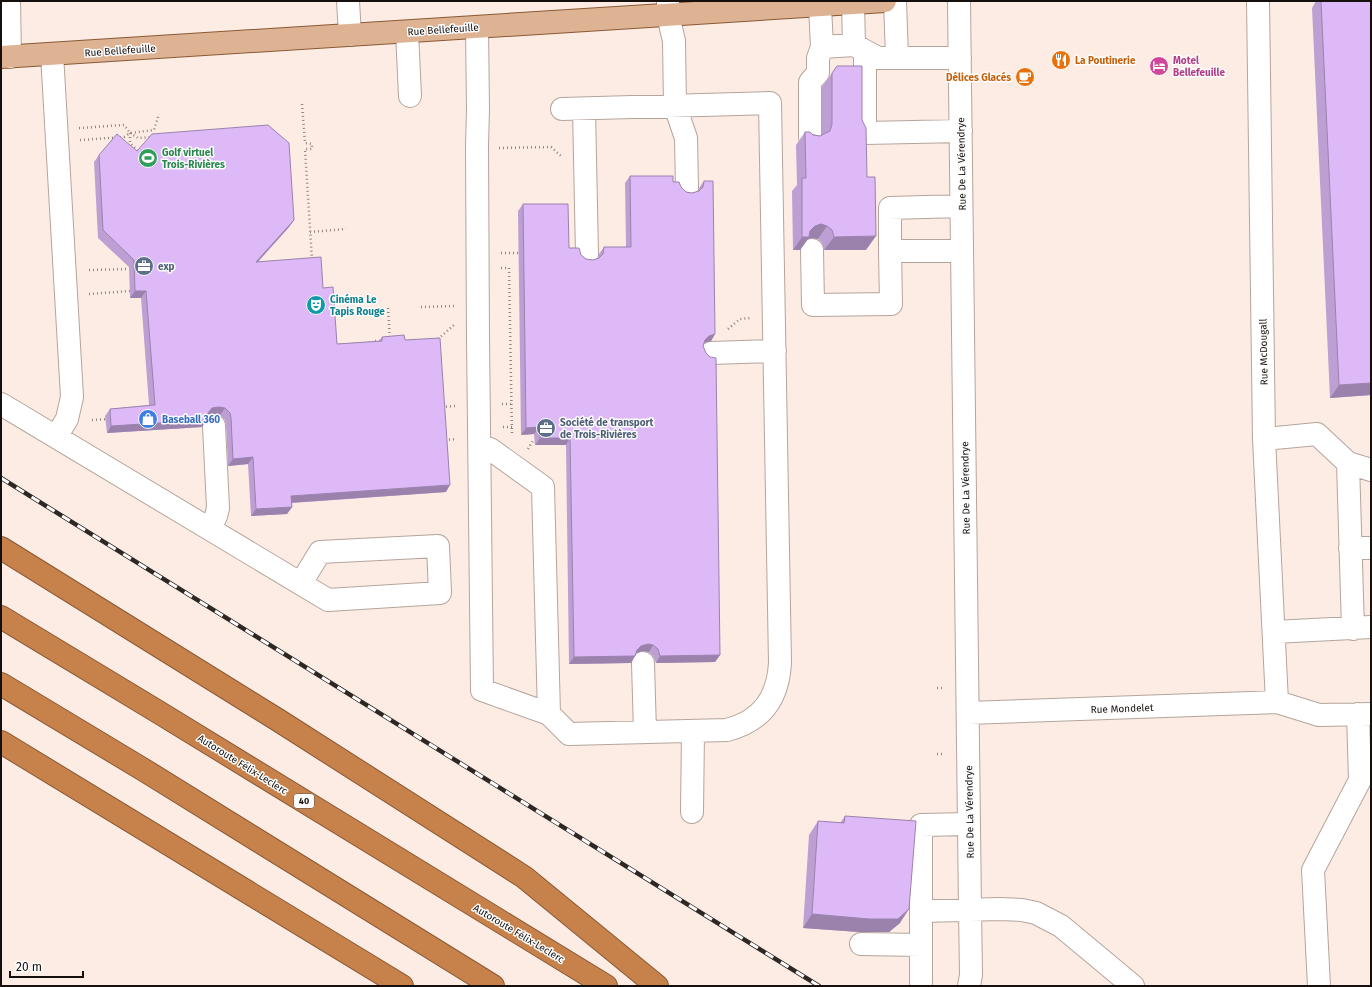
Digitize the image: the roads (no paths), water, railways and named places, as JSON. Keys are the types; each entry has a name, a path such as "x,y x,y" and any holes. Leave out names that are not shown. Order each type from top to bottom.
{"highway":[{"path":"1,548 284,724 524,877 657,986"},
{"name":"Autoroute Félix-Leclerc","path":"1,617 606,986"},
{"path":"1,684 144,770 493,986"},
{"path":"1,742 402,986"}],"main road":[{"name":"Rue Bellefeuille","path":"6,57 477,27 668,8 820,6 885,1"}],"street":[{"path":"6,57 9,1"},
{"path":"348,1 350,35"},
{"path":"895,1 897,58"},
{"name":"Rue De La Vérendrye","path":"959,1 971,982"},
{"name":"Rue McDougall","path":"1258,1 1264,438 1277,702"},
{"path":"853,3 860,48 861,133 961,131"},
{"path":"810,137 810,82 818,73 818,58 822,47 820,6"},
{"path":"668,8 674,41 675,106 686,138 687,188"},
{"path":"477,27 478,339 482,690 549,714 569,734 727,730 744,724 765,708 778,684 780,662 770,103 562,109"},
{"path":"407,32 410,96"},
{"path":"822,47 860,48 878,58 960,58"},
{"path":"52,54 72,397 67,419 56,437"},
{"path":"584,108 587,255"},
{"path":"812,250 813,305 891,304 890,208 961,206"},
{"path":"890,251 962,251"},
{"path":"711,353 775,351"},
{"path":"1,404 328,600 440,593 438,546 320,552 301,583"},
{"path":"210,529 218,508 214,426"},
{"path":"1264,438 1318,434 1348,463 1371,470"},
{"path":"480,446 490,449 543,487 549,714"},
{"path":"1274,632 1362,628 1361,548 1348,463"},
{"path":"643,663 645,732"},
{"name":"Rue Mondelet","path":"968,713 1277,702 1319,715 1365,714"},
{"path":"1319,986 1313,870 1360,780 1365,714"},
{"path":"692,812 693,731"},
{"path":"921,982 922,825 969,824"},
{"path":"921,911 970,909 1022,910 1036,913 1061,926 1133,986"},
{"path":"861,944 921,945"}],"railway":[{"path":"1,478 819,986"}],"place":[{"name":"La Poutinerie","path":"1061,60"},
{"name":"Motel Bellefeuille","path":"1159,66"},
{"name":"Délices Glacés","path":"1025,77"},
{"name":"Golf virtuel Trois-Rivières","path":"148,158"},
{"name":"exp","path":"144,266"},
{"name":"Cinéma Le Tapis Rouge","path":"316,305"},
{"name":"Baseball 360","path":"148,419"},
{"name":"Société de transport de Trois-Rivières","path":"546,428"}]}
